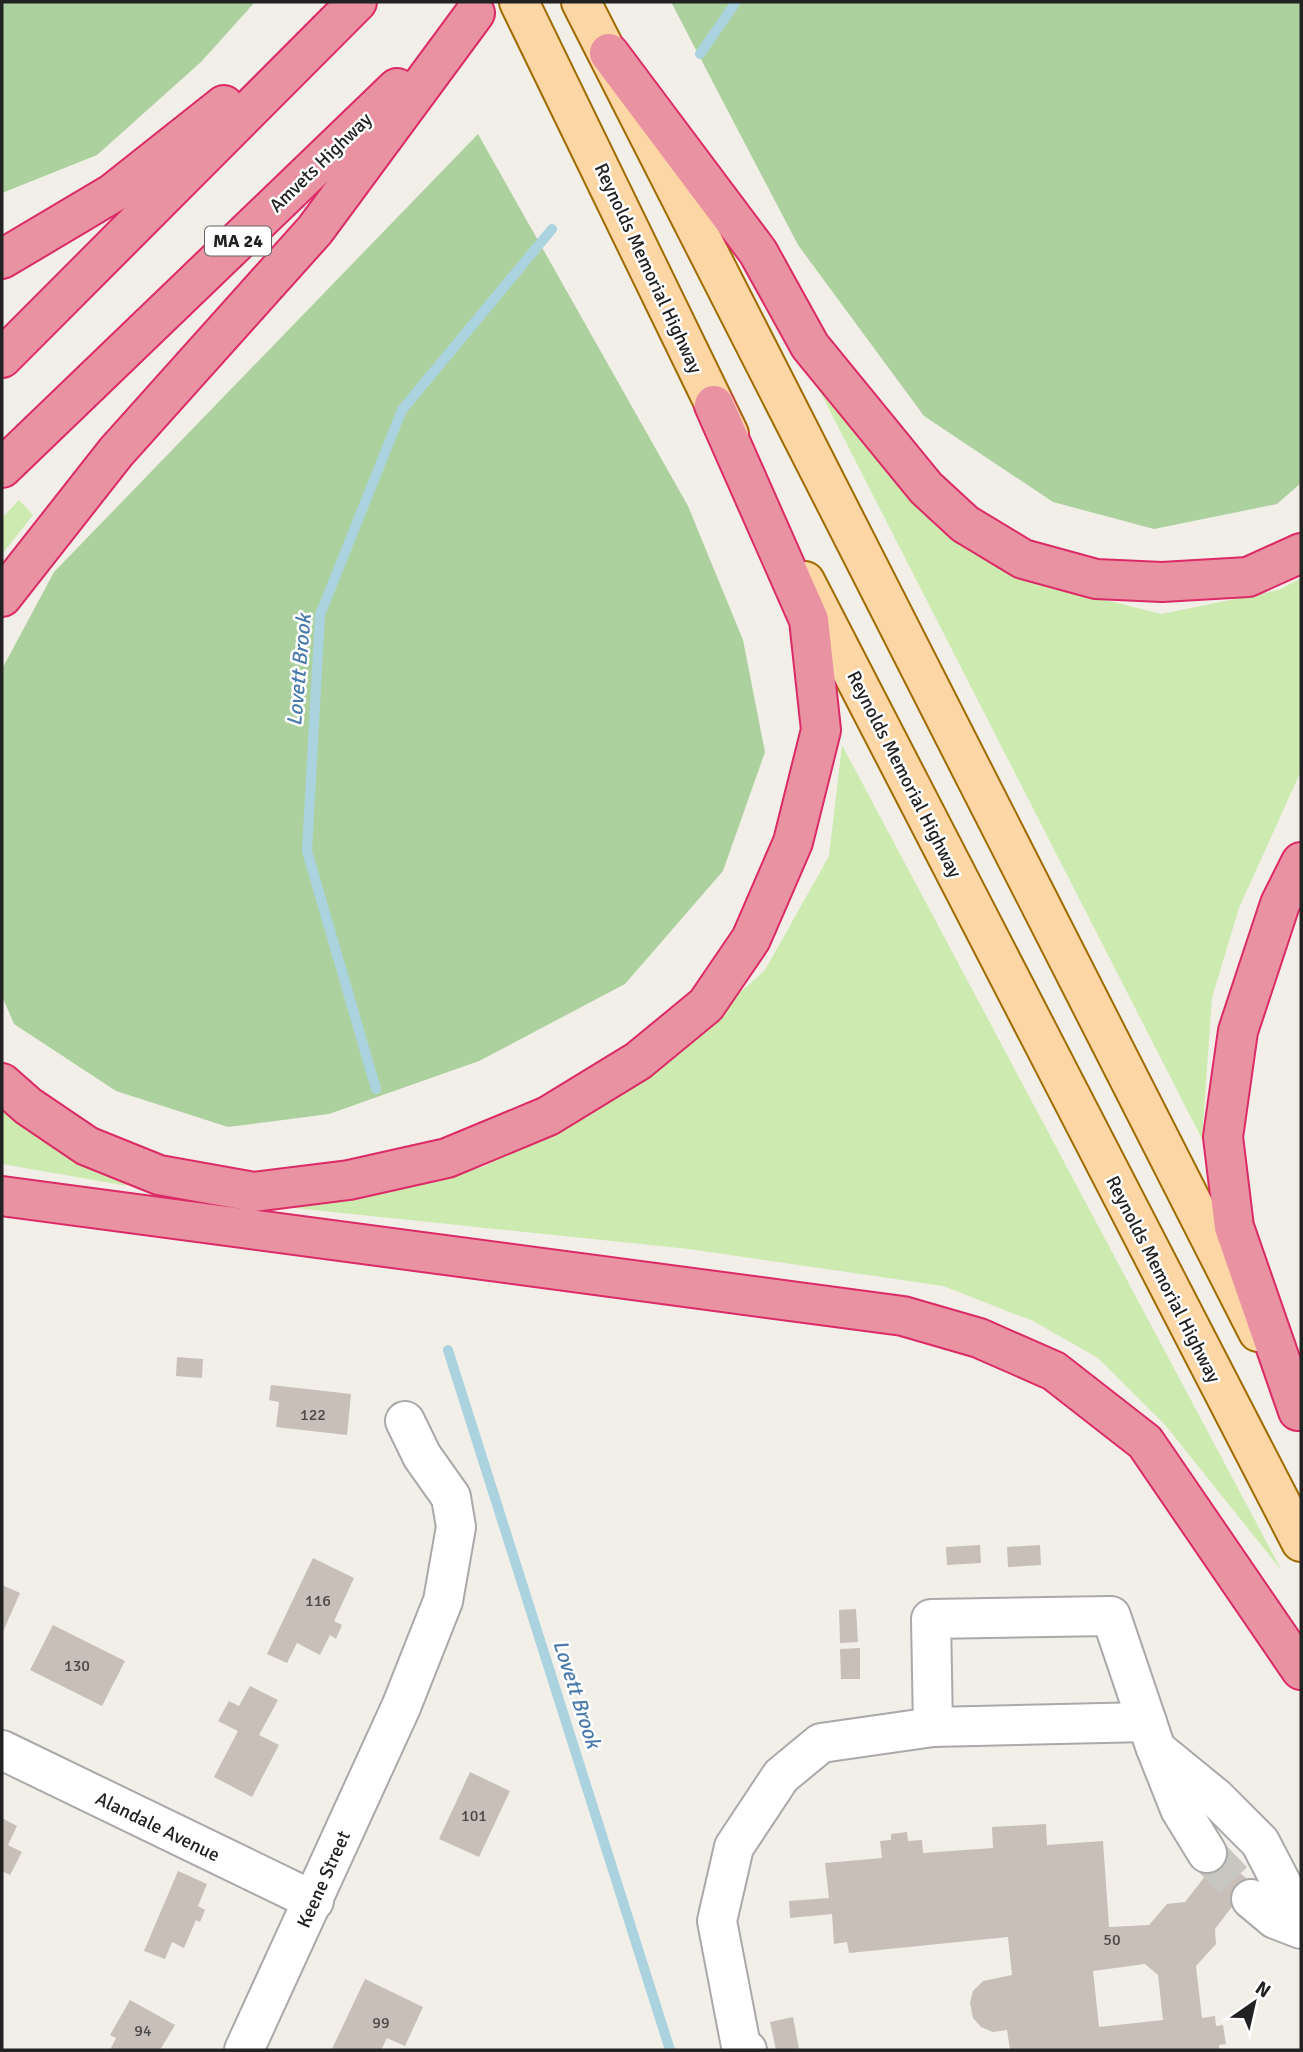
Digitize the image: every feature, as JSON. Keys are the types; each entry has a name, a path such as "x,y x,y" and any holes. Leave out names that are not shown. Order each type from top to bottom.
{"highway":[{"path":"2,259 113,193 356,2"},
{"path":"2,358 356,2"},
{"path":"2,597 116,452 315,230 481,8"},
{"name":"Amvets Highway","path":"2,468 481,8"},
{"path":"608,53 758,252 810,346 926,488 965,524 1023,559 1096,579 1162,582 1248,577 1301,553"},
{"path":"2,1083 28,1106 87,1146 159,1175 254,1192 349,1180 447,1158 548,1116 638,1061 706,1005 751,939 793,842 821,730 809,620 714,405"},
{"path":"1299,1414 1234,1227 1223,1137 1238,1031 1280,904 1301,862"},
{"path":"2,1196 903,1316 979,1338 1054,1371 1146,1442 1301,1670"}],"main road":[{"name":"Reynolds Memorial Highway","path":"519,2 560,80 714,405 1301,1542"},
{"path":"581,2 1299,1414"}],"street":[{"name":"Keene Street","path":"244,2050 401,1707 443,1601 456,1527 451,1497 422,1456 405,1421"},
{"path":"933,1727 931,1619 1111,1616 1180,1809 1207,1853"},
{"path":"747,2050 741,2046 718,1921 734,1847 781,1776 821,1743 933,1727 1152,1735 1260,1842 1301,1921"},
{"name":"Alandale Avenue","path":"2,1750 314,1901"},
{"path":"1251,1899 1275,1919 1301,1929"}],"green space":[{"path":"2,2 255,2 201,62 97,155 2,193"},
{"path":"671,2 1301,2 1301,483 1277,504 1154,529 1053,502 924,416 798,245"},
{"path":"478,134 688,506 743,640 765,752 723,871 625,984 479,1061 329,1114 228,1127 116,1091 14,1024 2,996 2,669 54,572"},
{"path":"809,370 934,523 1027,580 1161,614 1279,590 1301,578 1301,771 1239,908 1212,998 1202,1139"},
{"path":"19,500 33,515 2,554 2,518"},
{"path":"842,745 1282,1571 1166,1426 1098,1358 1033,1321 943,1286 689,1249 275,1206 483,1167 643,1080 765,970 829,856"},
{"path":"2,1108 36,1135 128,1186 2,1164"}],"building":[{"path":"177,1357 203,1359 202,1378 176,1376"},
{"path":"271,1385 351,1394 347,1435 276,1427 279,1402 269,1400"},
{"path":"980,1545 981,1563 947,1565 946,1547"},
{"path":"1040,1545 1041,1565 1008,1567 1007,1547"},
{"path":"313,1558 354,1578 334,1621 342,1625 336,1639 330,1635 320,1655 297,1643 287,1663 267,1654"},
{"path":"2,1585 20,1593 2,1634"},
{"path":"856,1609 858,1642 840,1643 839,1610"},
{"path":"53,1625 125,1661 102,1706 30,1670"},
{"path":"860,1648 860,1679 841,1679 840,1649"},
{"path":"250,1686 278,1700 259,1735 279,1745 252,1797 214,1777 238,1731 218,1721 229,1701 239,1706"},
{"path":"470,1772 510,1791 479,1857 439,1839"},
{"path":"2,1818 17,1826 8,1845 22,1852 10,1875 2,1871"},
{"path":"1046,1824 1047,1845 1103,1841 1109,1927 1149,1925 1167,1904 1185,1902 1220,1857 1251,1882 1215,1929 1216,1944 1196,1966 1202,2018 1215,2016 1216,2026 1223,2025 1226,2044 1219,2045 1219,2050 1010,2050 1007,2030 993,2032 981,2027 973,2018 970,2003 973,1991 983,1981 1012,1975 1008,1937 849,1953 847,1942 834,1944 832,1914 790,1918 789,1901 829,1898 825,1863 882,1858 880,1841 891,1840 891,1834 907,1832 908,1841 922,1840 923,1853 993,1848 992,1827","holes":["1145,1964 1158,1975 1163,2020 1099,2027 1093,1971"]},
{"path":"178,1871 207,1884 198,1906 205,1910 200,1922 196,1920 184,1948 172,1942 165,1959 144,1951"},
{"path":"365,1979 423,2007 405,2046 387,2038 381,2050 332,2049"},
{"path":"130,2000 175,2025 160,2050 110,2050 116,2038 110,2035"},
{"path":"793,2017 799,2049 776,2050 770,2022"}],"waterway":[{"name":"Lovett Brook","path":"700,54 736,2"},
{"name":"Lovett Brook","path":"376,1089 307,851 320,615 402,410 552,229"},
{"name":"Lovett Brook","path":"448,1350 670,2050"}],"tunnel":[{"path":"1207,1853 1251,1899"}]}
